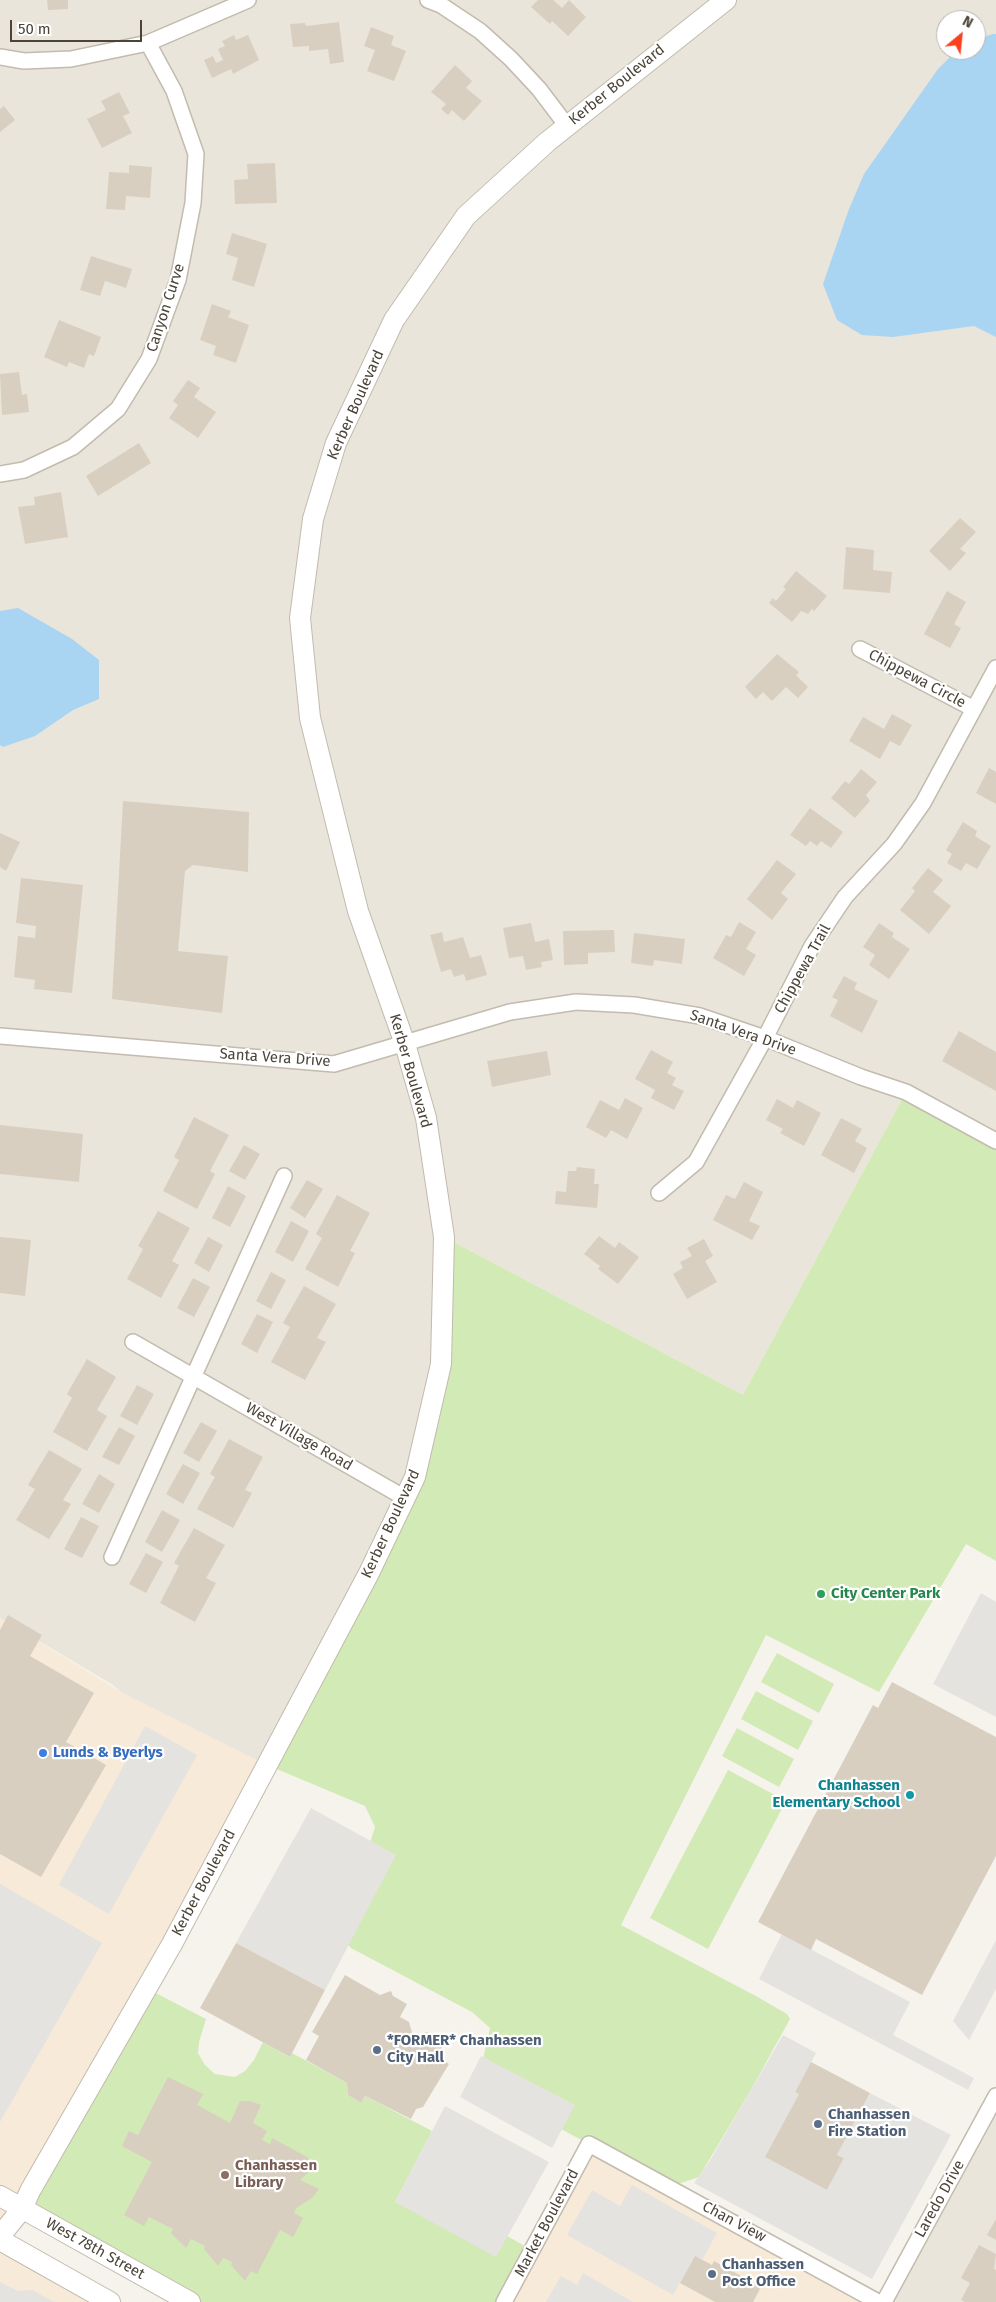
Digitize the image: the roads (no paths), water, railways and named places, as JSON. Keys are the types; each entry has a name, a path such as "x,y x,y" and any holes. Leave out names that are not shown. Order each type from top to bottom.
{"street":[{"path":"0,57 24,61 71,59 148,43 248,0"},
{"path":"428,0 441,5 480,31 511,59 539,89 567,126"},
{"name":"Kerber Boulevard","path":"0,2236 22,2209 30,2191 172,1944 369,1573 415,1477 441,1364 444,1237 426,1118 405,1044 358,911 310,718 300,618 313,519 336,444 394,320 466,216 567,126 726,0"},
{"name":"Canyon Curve","path":"0,474 24,470 73,447 118,408 149,359 178,280 194,203 196,154 174,91 148,43"},
{"name":"Chippewa Circle","path":"860,649 974,709"},
{"name":"Chippewa Trail","path":"659,1193 696,1162 765,1038 812,946 845,897 894,844 923,803 996,668"},
{"name":"Santa Vera Drive","path":"0,1036 334,1064 510,1012 576,1002 634,1005 700,1016 765,1038 861,1077 906,1092 996,1141"},
{"path":"112,1557 284,1176"},
{"name":"West Village Road","path":"133,1342 405,1498"},
{"name":"Laredo Drive","path":"884,2302 996,2096"},
{"name":"Market Boulevard","path":"504,2302 589,2144"},
{"name":"Chan View","path":"589,2144 878,2302"},
{"name":"West 78th Street","path":"0,2196 190,2302"},
{"path":"0,2240 110,2302"}],"water":[{"path":"996,34 996,337 974,326 893,337 862,335 837,320 823,284 849,209 864,174 938,69 947,60 986,60 986,36"},
{"path":"18,608 72,639 99,660 99,699 73,710 35,736 3,747 0,745 0,611"}],"place":[{"name":"City Center Park","path":"821,1594"},
{"name":"Lunds & Byerlys","path":"43,1753"},
{"name":"Chanhassen Elementary School","path":"910,1795"},
{"name":"*FORMER* Chanhassen City Hall","path":"377,2050"},
{"name":"Chanhassen Fire Station","path":"818,2124"},
{"name":"Chanhassen Library","path":"225,2175"},
{"name":"Chanhassen Post Office","path":"712,2274"}]}
